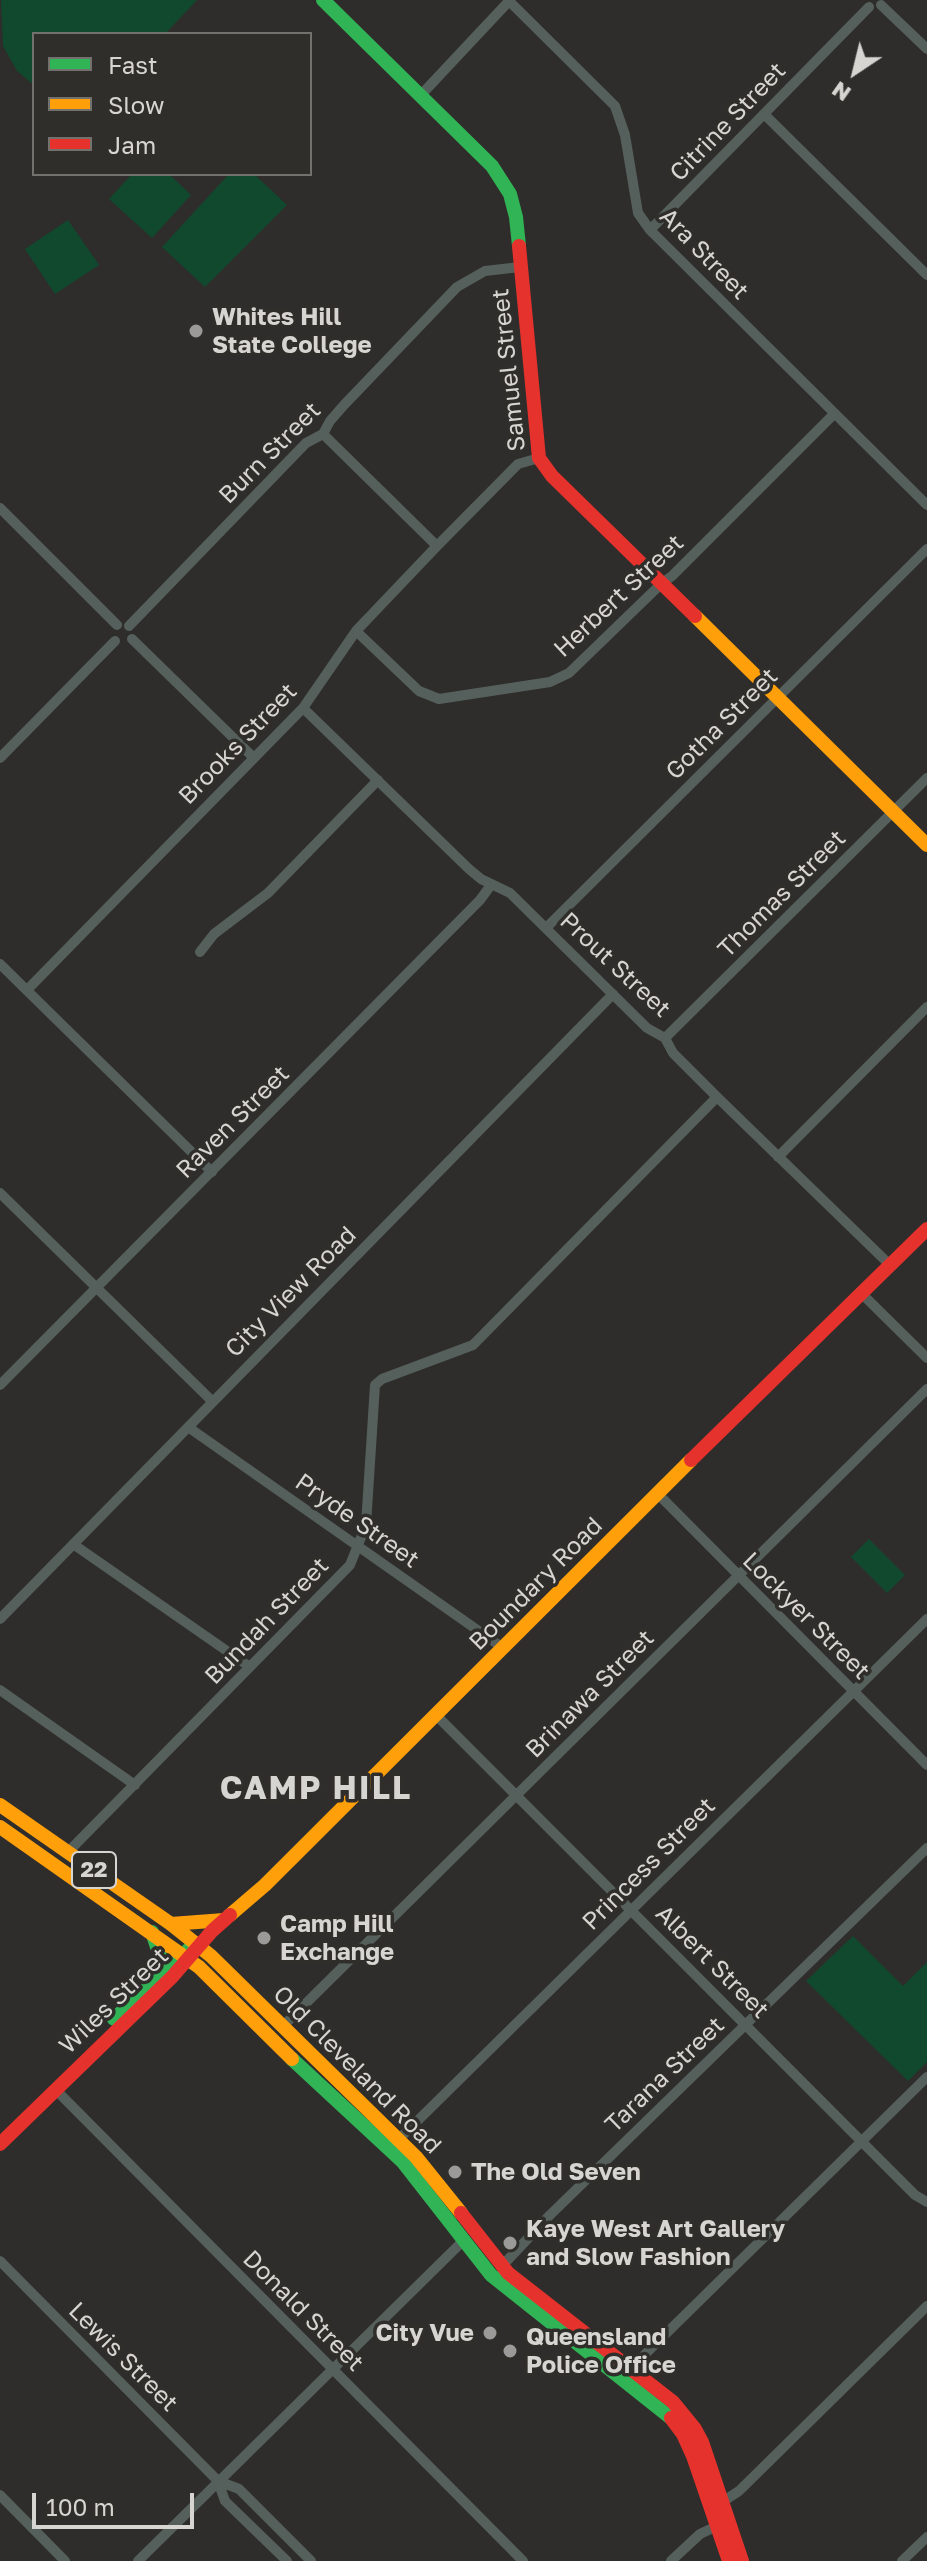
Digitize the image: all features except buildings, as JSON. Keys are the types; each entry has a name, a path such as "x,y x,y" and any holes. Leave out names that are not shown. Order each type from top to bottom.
{"main road":[{"name":"Samuel Street","path":"323,0 492,166 510,194 516,217 539,458 552,476 927,845"},
{"name":"Boundary Road","path":"198,1945 265,1885 927,1226"},
{"name":"Old Cleveland Road","path":"0,1805 198,1945 399,2139 502,2266 673,2402 695,2429 742,2561"},
{"name":"Old Cleveland Road","path":"0,1827 186,1956 402,2161 486,2270 671,2418 693,2456 729,2561"},
{"path":"171,1924 224,1920"},
{"path":"152,1932 160,1956 160,1974"},
{"name":"Wiles Street","path":"0,2144 198,1945"},
{"name":"Wiles Street","path":"0,2132 160,1974 186,1956"}],"street":[{"path":"420,96 510,0"},
{"name":"Ara Street","path":"510,0 615,106 625,135 638,213 650,230 927,505"},
{"path":"866,3 875,8 882,2 927,49"},
{"name":"Citrine Street","path":"650,230 764,114 866,3"},
{"path":"764,114 927,275"},
{"name":"Burn Street","path":"129,626 306,443 323,434 337,413 457,287 485,271 520,267"},
{"name":"Herbert Street","path":"356,631 419,691 439,699 550,682 569,673 670,578 834,414"},
{"path":"323,434 437,546"},
{"name":"Brooks Street","path":"27,990 303,708 356,631 437,546 518,464 539,458"},
{"path":"3,516 117,625"},
{"name":"Gotha Street","path":"546,928 927,549"},
{"path":"123,623 129,626 133,632 132,639 124,644 115,641 112,634 117,625 123,623"},
{"path":"132,639 254,758"},
{"path":"0,758 115,641"},
{"name":"Prout Street","path":"303,708 469,869 491,885 510,893 647,1028 665,1038 673,1053 889,1264"},
{"name":"Thomas Street","path":"665,1038 927,778"},
{"path":"200,952 214,934 268,893 378,780"},
{"name":"Raven Street","path":"0,1385 480,900 491,885"},
{"path":"0,964 212,1172"},
{"name":"City View Road","path":"0,1619 613,994"},
{"path":"778,1157 927,1007"},
{"name":"Bundah Street","path":"68,1852 350,1565 366,1525 375,1385 382,1379 473,1345 717,1097"},
{"path":"0,1193 212,1401"},
{"path":"860,1292 927,1358"},
{"name":"Brinawa Street","path":"282,2027 927,1389"},
{"name":"Pryde Street","path":"188,1427 503,1648"},
{"name":"Lockyer Street","path":"658,1494 927,1765"},
{"path":"73,1544 250,1667"},
{"name":"Princess Street","path":"399,2139 927,1619"},
{"path":"0,1690 135,1785"},
{"name":"Albert Street","path":"435,1714 915,2195 927,2202"},
{"name":"Tarana Street","path":"502,2266 550,2215 927,1848"},
{"path":"630,2369 927,2077"},
{"name":"Donald Street","path":"55,2089 523,2561"},
{"path":"138,2561 463,2241"},
{"name":"Lewis Street","path":"0,2261 218,2481 239,2489 311,2561"},
{"path":"722,2502 739,2491 927,2306"},
{"name":"Lewis Street","path":"218,2481 225,2501 287,2561"},
{"path":"0,2495 65,2561"},
{"path":"671,2561 700,2534 717,2526"},
{"path":"902,2561 927,2537"}],"green space":[{"path":"1,0 197,0 167,32 32,32 32,83 17,71 3,46"},
{"path":"130,176 171,176 191,195 152,238 109,199"},
{"path":"227,176 256,176 287,205 205,287 162,247"},
{"path":"68,220 99,265 55,294 25,249"},
{"path":"869,1539 905,1575 887,1593 851,1557"},
{"path":"853,1936 903,1986 927,1962 927,2062 908,2081 806,1981"}],"traffic: fast":[{"path":"323,0 492,166 510,194 519,246"},
{"path":"152,1932 160,1956 160,1974"},
{"path":"114,2019 189,1949"},
{"path":"292,2059 402,2161 491,2275 671,2418"}],"traffic: slow":[{"path":"695,616 927,845"},
{"path":"230,1915 265,1885 691,1460"},
{"path":"0,1805 171,1924 211,1956 416,2157 461,2213"},
{"path":"0,1827 199,1967 292,2059"},
{"path":"171,1924 224,1920"}],"traffic: jam":[{"path":"519,246 539,458 552,476 695,616"},
{"path":"691,1460 927,1229"},
{"path":"0,2144 172,1977 230,1915"},
{"path":"461,2213 508,2273 673,2402 695,2429 742,2561"},
{"path":"671,2418 693,2456 729,2561"}],"place":[{"name":"Whites Hill State College","path":"196,331"},
{"name":"Camp Hill Exchange","path":"264,1938"},
{"name":"The Old Seven","path":"455,2172"},
{"name":"Kaye West Art Gallery and Slow Fashion","path":"510,2243"},
{"name":"City Vue","path":"490,2333"},
{"name":"Queensland Police Office","path":"510,2351"}],"district":[{"name":"CAMP HILL","path":"316,1789"}]}
